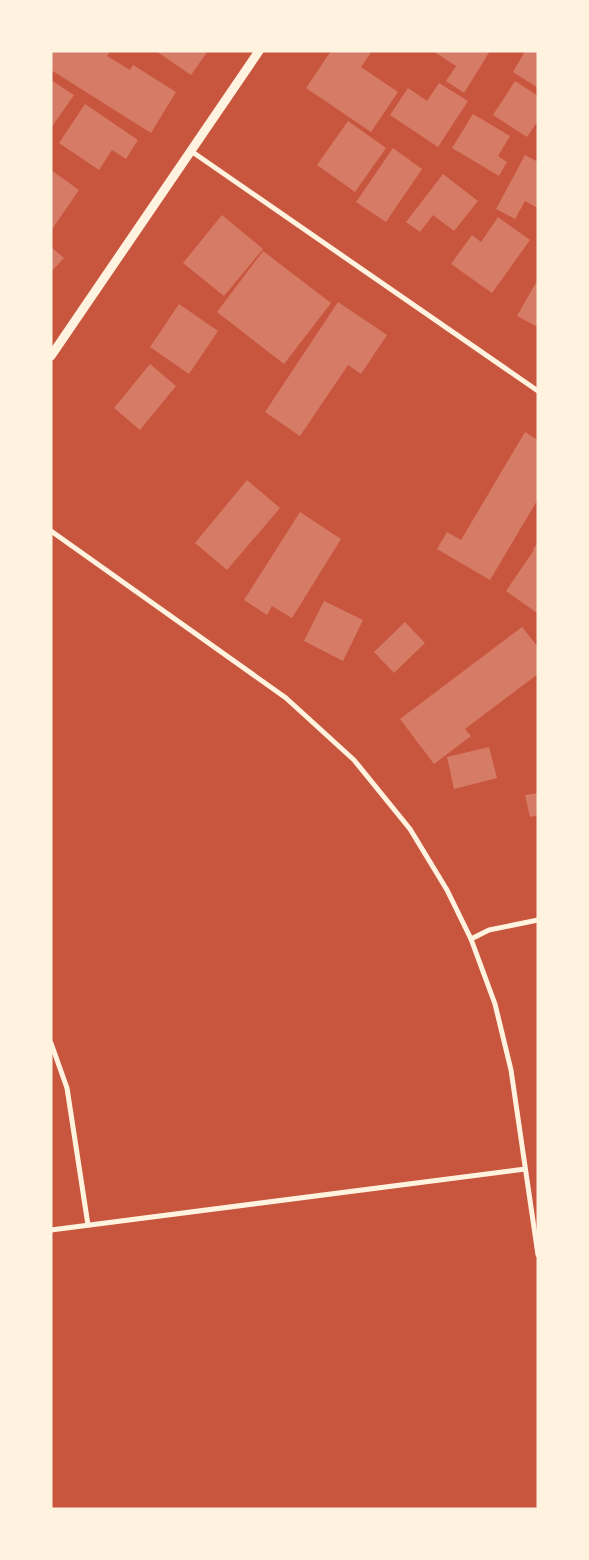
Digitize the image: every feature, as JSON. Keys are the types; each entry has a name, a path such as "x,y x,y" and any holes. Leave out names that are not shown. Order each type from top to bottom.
{"street":[{"path":"51,356 259,51"},
{"path":"191,151 538,390"},
{"path":"51,531 286,698 354,760 410,829 447,890 471,939 495,1004 510,1070 538,1255"},
{"path":"471,939 489,930 538,920"},
{"path":"51,1043 67,1088 88,1225"},
{"path":"51,1230 525,1169"}],"building":[{"path":"51,51 110,51 107,56 130,70 133,65 176,92 151,133 51,70"},
{"path":"156,51 208,51 191,75"},
{"path":"331,51 372,51 361,67 398,92 371,132 306,88"},
{"path":"433,51 490,51 464,93 446,81 456,66"},
{"path":"525,51 538,51 538,88 513,72"},
{"path":"51,80 74,95 51,128"},
{"path":"515,81 538,96 538,121 527,137 493,115"},
{"path":"439,83 468,101 438,147 390,115 408,88 427,101"},
{"path":"85,104 138,140 126,159 112,150 99,170 59,143"},
{"path":"473,114 510,136 498,156 507,162 499,176 452,148"},
{"path":"348,121 386,148 355,192 317,165"},
{"path":"393,148 422,169 386,222 356,202"},
{"path":"525,155 538,162 538,208 525,201 515,219 496,209"},
{"path":"51,170 79,190 53,228 51,226"},
{"path":"443,174 478,201 454,231 433,215 420,232 406,222"},
{"path":"222,215 263,249 224,296 183,263"},
{"path":"498,217 530,240 492,293 451,264 472,235 481,242"},
{"path":"51,247 64,258 51,272"},
{"path":"263,251 331,303 284,364 217,312"},
{"path":"538,279 538,327 517,316"},
{"path":"338,302 387,335 361,374 348,365 300,436 265,412"},
{"path":"179,304 218,331 189,374 150,347"},
{"path":"150,364 176,386 140,430 114,408"},
{"path":"525,432 538,440 538,499 490,580 437,549 447,532 461,540"},
{"path":"247,480 280,508 227,570 195,543"},
{"path":"300,512 341,539 292,618 272,606 267,615 244,600"},
{"path":"538,543 538,611 537,613 506,591"},
{"path":"324,601 363,620 343,661 304,641"},
{"path":"405,622 425,643 394,673 374,652"},
{"path":"522,627 538,647 538,674 465,729 471,736 434,764 400,719"},
{"path":"489,747 497,778 454,789 447,757"},
{"path":"538,793 538,815 530,817 525,795"}]}
